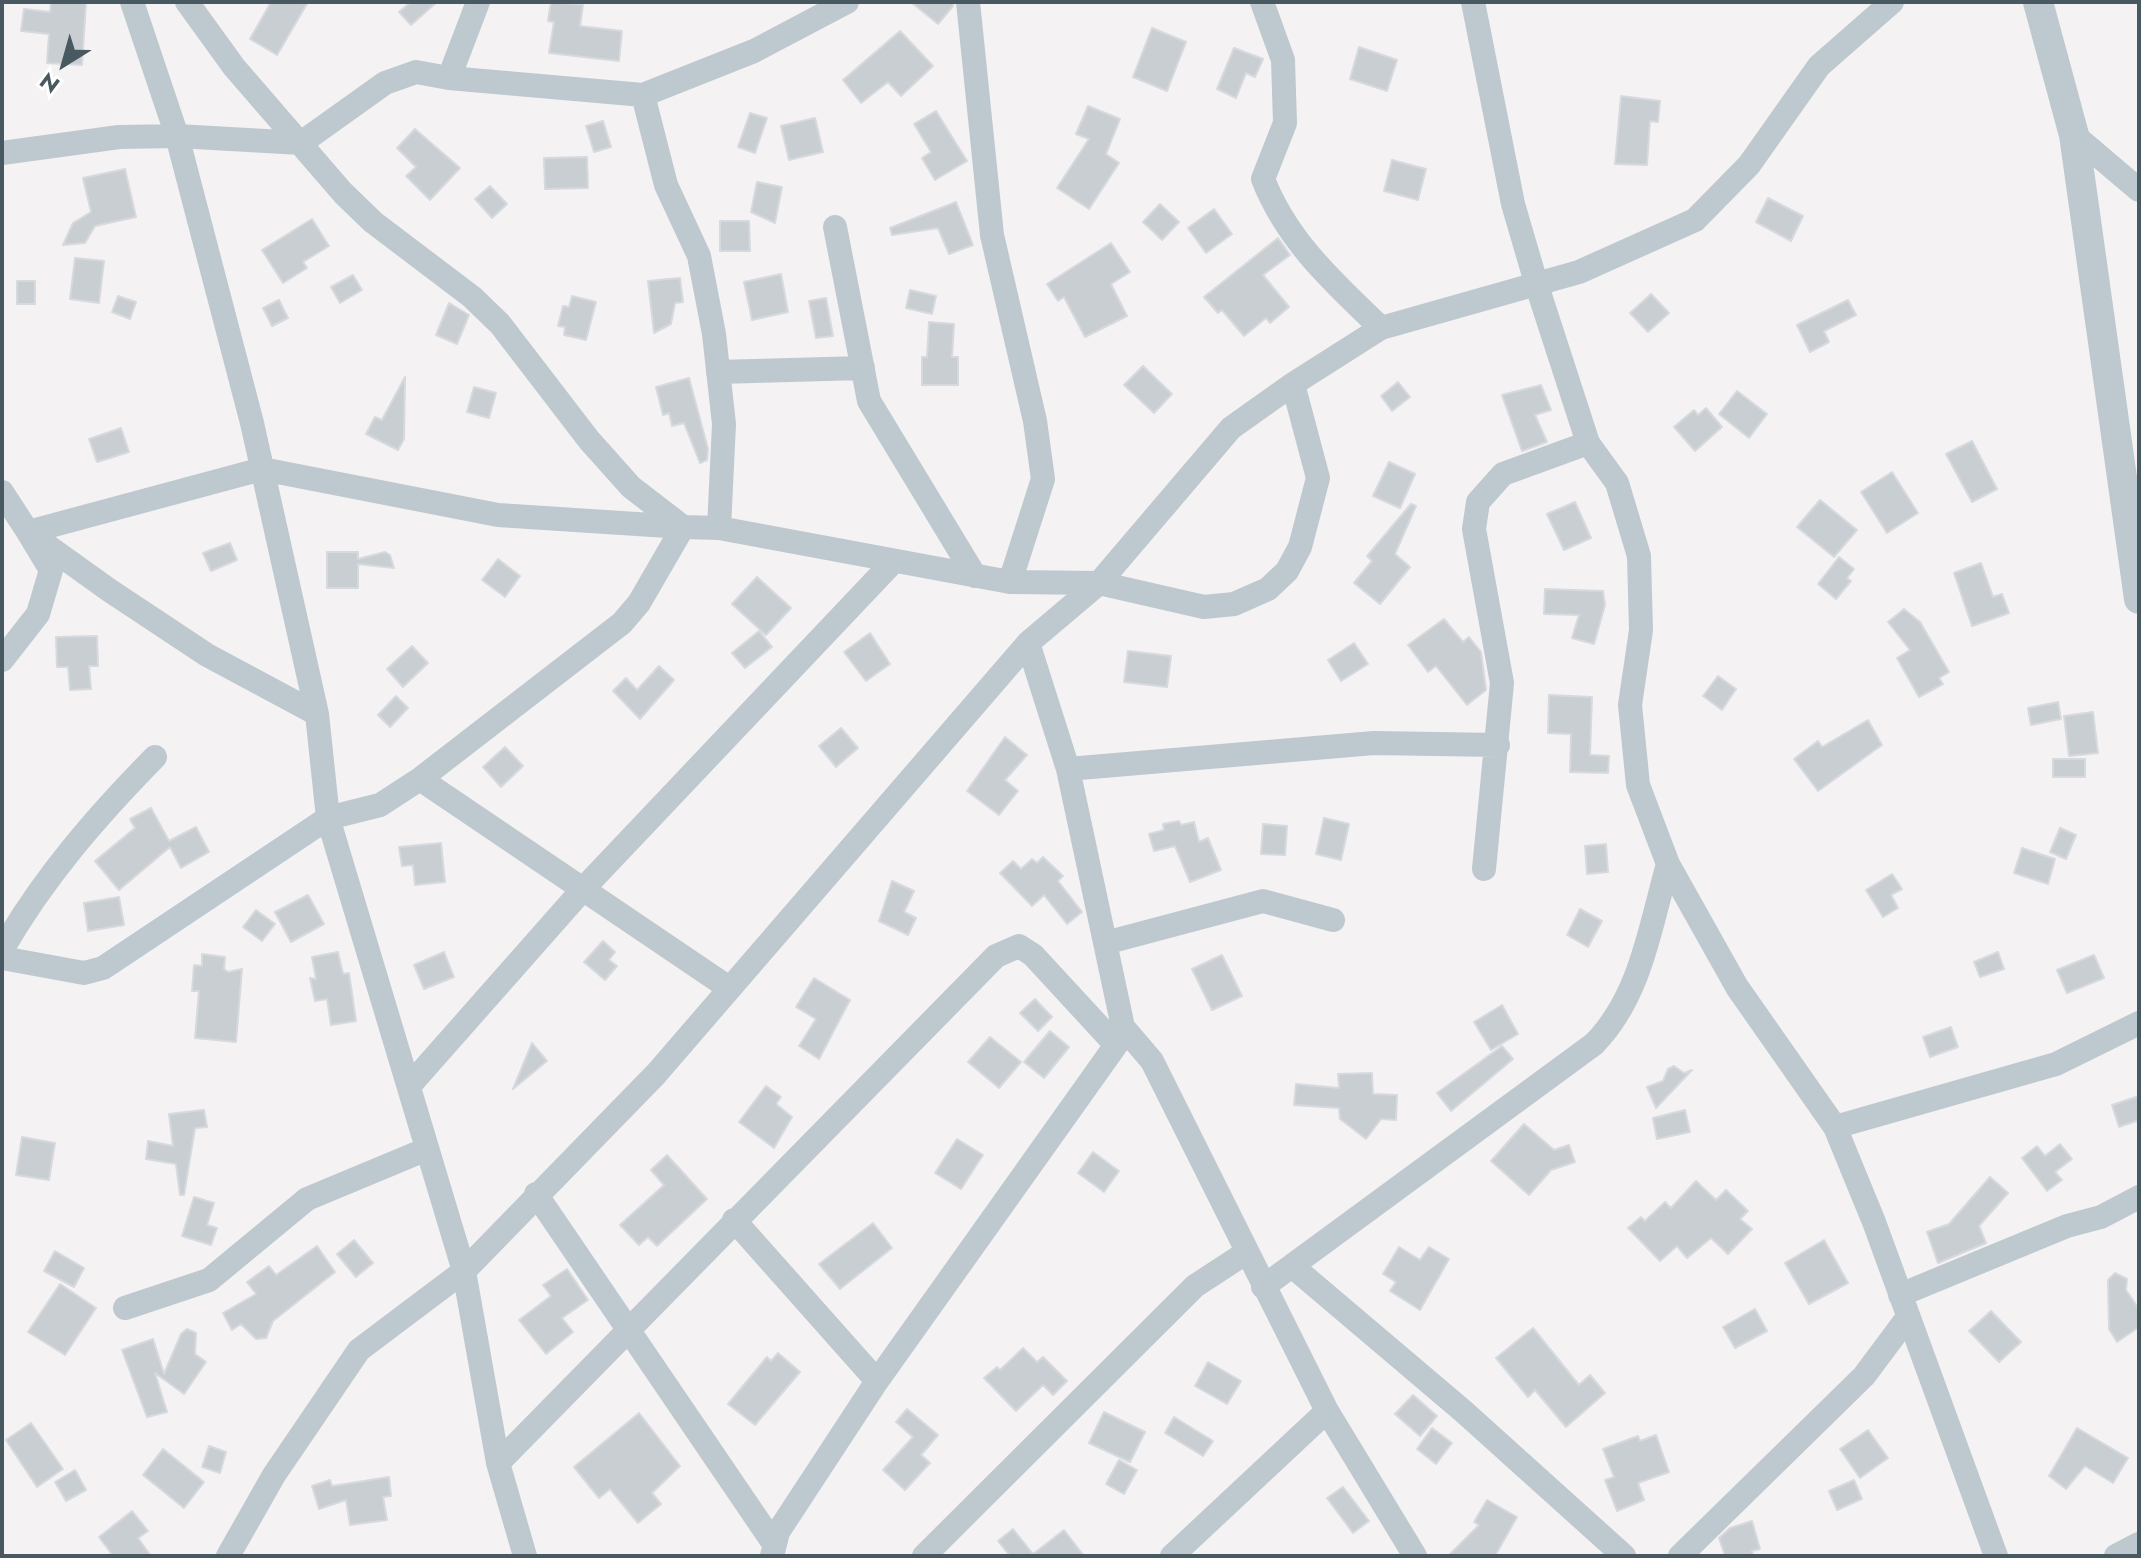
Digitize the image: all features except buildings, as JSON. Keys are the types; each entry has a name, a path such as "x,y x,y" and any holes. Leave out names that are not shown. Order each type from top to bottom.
{"street":[{"path":"132,2 177,136 262,469 317,714 328,818 464,1271 498,1463 525,1556"},
{"path":"187,2 234,67 343,193 373,222 472,297 500,324 589,440 631,487 683,527"},
{"path":"449,78 478,2"},
{"path":"2,153 119,137 177,136 301,143 385,83 416,72 449,78 643,95 754,51 847,2"},
{"path":"968,2 992,235 1035,421 1043,479 1010,582"},
{"path":"1262,2 1283,60 1285,123 1263,179 1274,206 1294,238 1321,272 1381,328"},
{"path":"1473,2 1513,204 1537,286 1588,443 1617,483 1639,556 1641,630 1631,718 1638,785 1668,864 1737,987 1835,1127 1996,1556"},
{"path":"228,1556 274,1475 359,1350 464,1271 656,1074 1028,643 1099,583 1231,428 1381,328 1579,272 1695,220 1749,165 1819,66 1880,9 1892,2"},
{"path":"2038,2 2074,135 2139,599"},
{"path":"643,95 666,185 699,256 724,424 719,528"},
{"path":"2074,135 2139,190"},
{"path":"835,227 869,401 975,576"},
{"path":"718,372 863,368"},
{"path":"28,532 262,469 498,515 719,528 1010,582 1099,583 1204,607 1234,604 1268,589 1287,571 1300,547 1318,478 1293,384"},
{"path":"1484,869 1502,683 1474,529 1478,502 1503,474 1588,443"},
{"path":"2,492 51,570 38,614 2,660"},
{"path":"2,958 84,973 103,968 328,818 380,805 420,779 622,623 639,603 683,527"},
{"path":"28,532 207,655 317,714"},
{"path":"410,1085 584,888 893,562"},
{"path":"536,1194 773,1550 877,1381 1120,1036 1105,943 1068,769 1028,643"},
{"path":"1068,769 1374,743 1498,745"},
{"path":"2,950 45,882 155,757"},
{"path":"420,779 729,988"},
{"path":"1263,1287 1594,1044 1608,1029 1637,976 1668,864"},
{"path":"1105,943 1263,901 1333,920"},
{"path":"498,1463 996,956 1008,948 1019,946 1152,1061 1327,1411 1415,1556"},
{"path":"1835,1127 2056,1064 2139,1023"},
{"path":"125,1308 209,1280 307,1199 427,1149"},
{"path":"1680,1556 1864,1376 1904,1306 2067,1226 2101,1217 2139,1197"},
{"path":"734,1220 877,1381"},
{"path":"924,1556 1195,1286 1247,1252"},
{"path":"1292,1266 1451,1401 1624,1556"},
{"path":"1172,1556 1327,1411"},
{"path":"2116,1556 2139,1544"}]}
